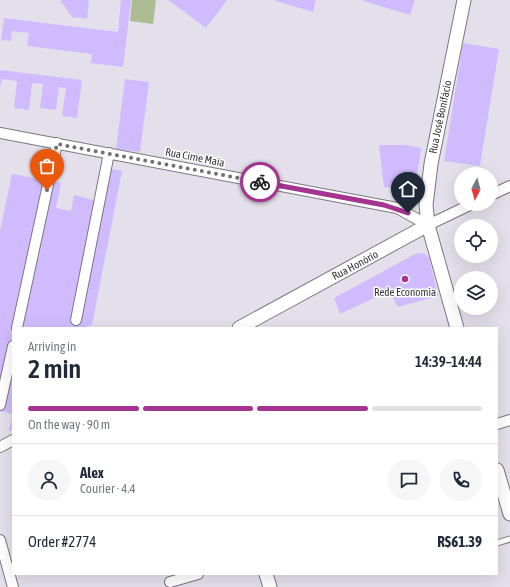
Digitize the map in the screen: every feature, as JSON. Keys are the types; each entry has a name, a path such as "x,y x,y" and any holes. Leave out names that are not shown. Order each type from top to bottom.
{"street":[{"name":"Rua José Bonifácio","path":"457,327 428,225 426,205 431,164 464,0"},
{"name":"Rua Cirne Maia","path":"0,133 397,208 428,225"},
{"path":"17,327 57,144"},
{"path":"76,320 110,153"},
{"path":"498,192 510,186"},
{"name":"Rua Honório","path":"241,327 428,225 457,211"},
{"path":"0,405 12,351"},
{"path":"498,424 510,420"},
{"path":"0,447 12,441"},
{"path":"498,473 510,514"},
{"path":"0,540 13,587"},
{"path":"170,582 194,575"},
{"path":"266,575 270,587"}],"lane":[{"path":"498,544 510,539"}],"green space":[{"path":"132,0 156,0 153,24 130,21"}],"building":[{"path":"61,0 89,0 87,19 72,17 63,4 61,4"},
{"path":"121,0 131,0 123,67 91,63 92,54 27,46 29,33 12,31 11,41 1,40 4,18 118,32"},
{"path":"168,0 227,0 206,28"},
{"path":"273,0 316,0 313,12"},
{"path":"361,0 415,0 410,15"},
{"path":"463,43 499,49 480,166 444,161"},
{"path":"0,70 82,80 77,118 62,116 66,88 59,87 56,110 40,108 43,84 32,83 29,110 14,108 17,81 2,79 0,88"},
{"path":"125,79 149,82 140,152 116,149"},
{"path":"379,145 405,145 421,148 415,190 384,187"},
{"path":"104,168 122,171 92,325 85,327 12,327 12,414 0,411 0,231 12,174 61,183 56,208 71,211 74,195 97,201"},
{"path":"417,253 425,254 429,258 438,296 398,307 389,291 340,314 334,298"},
{"path":"12,417 12,430 9,431"}],"way so far":[{"path":"47,190 57,144 260,182"}],"place":[{"name":"Rede Economia","path":"405,279"}],"route":[{"path":"260,182 384,205 397,208 408,213"}]}
